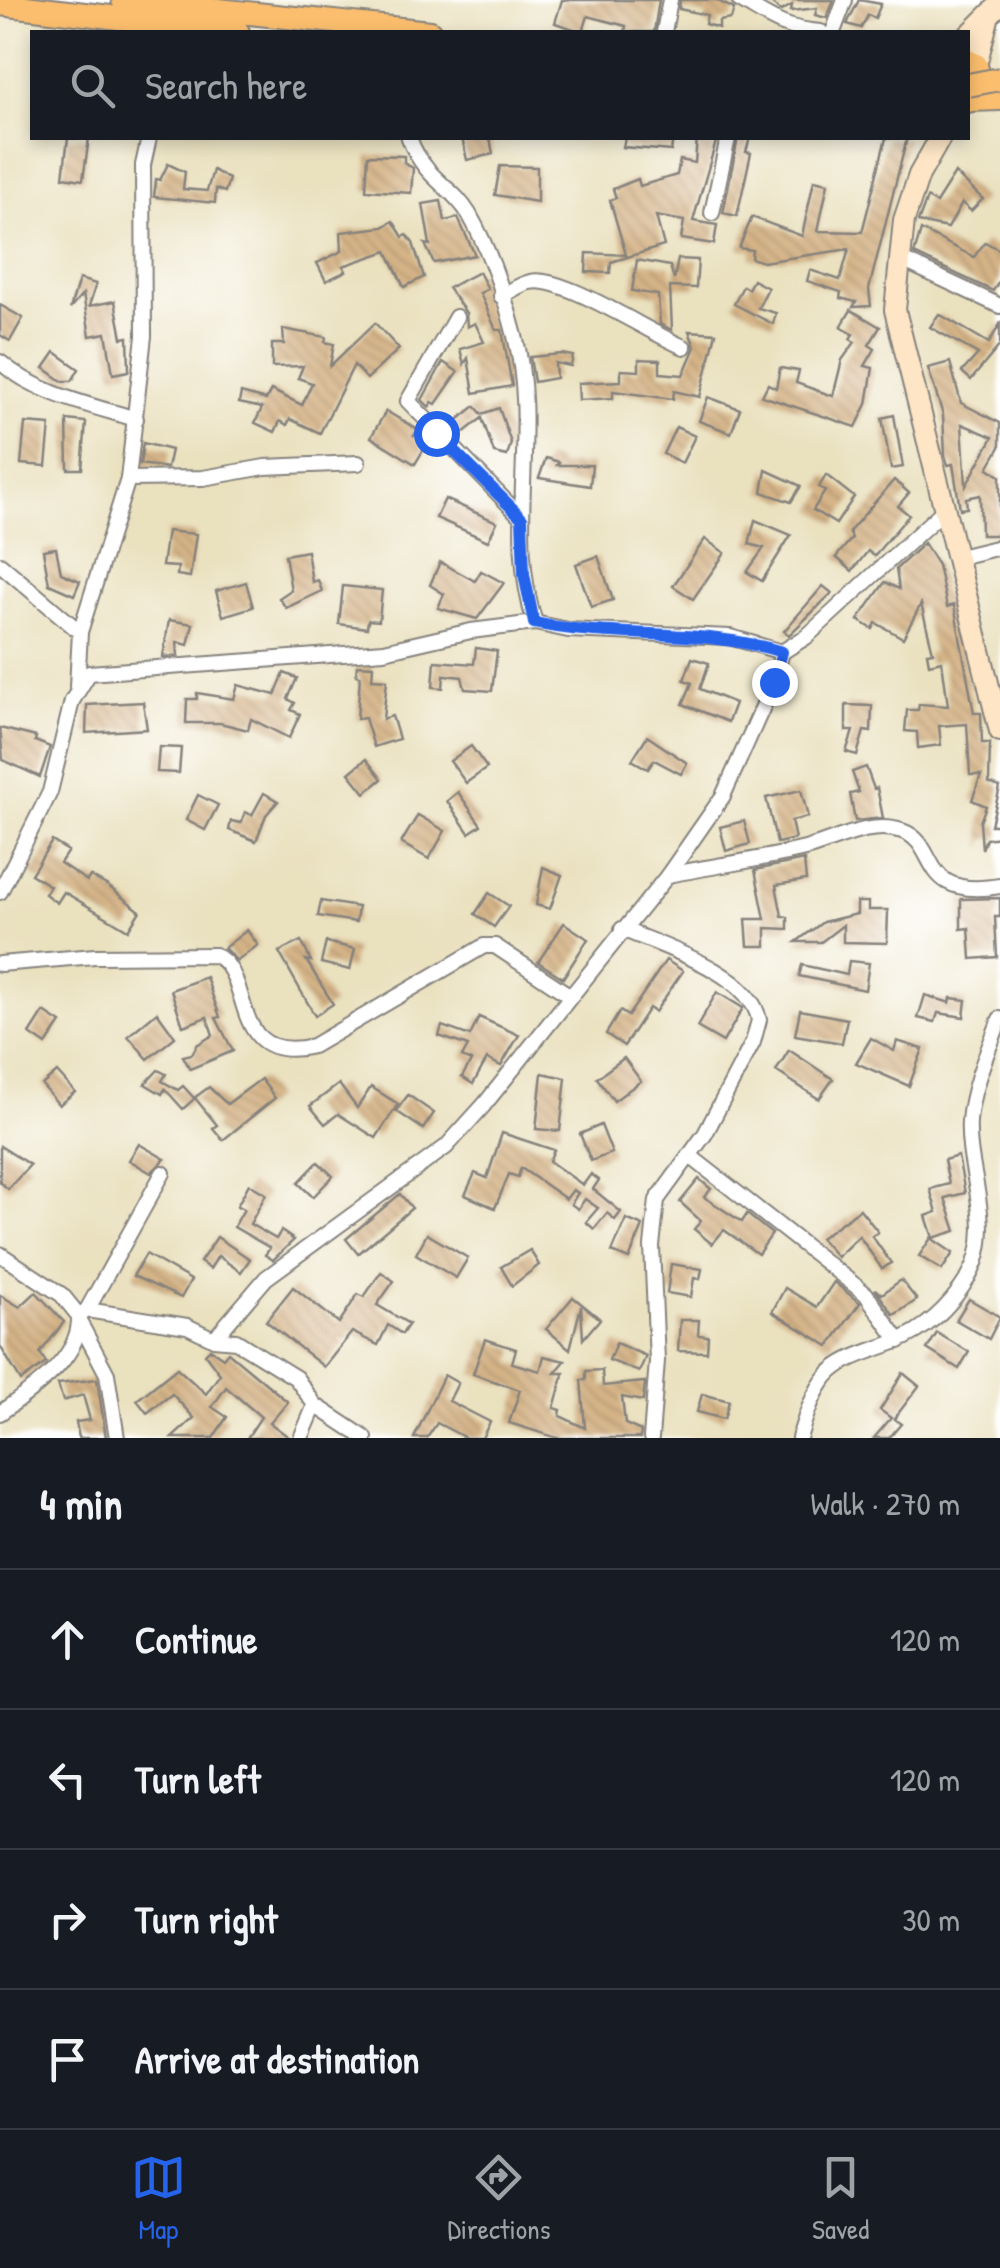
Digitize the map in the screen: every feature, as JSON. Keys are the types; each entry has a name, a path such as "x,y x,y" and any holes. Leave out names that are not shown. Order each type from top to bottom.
{"main road":[{"path":"123,0 207,19 396,30"},
{"path":"0,4 170,28 207,19 233,30"},
{"path":"978,68 994,12"},
{"path":"978,68 1000,79"},
{"path":"978,68 1000,99"},
{"path":"936,140 904,220 895,310 1000,732"}],"street":[{"path":"664,30 670,0"},
{"path":"739,0 766,20 793,30"},
{"path":"834,30 845,0"},
{"path":"0,892 50,792 77,688 80,632 128,478 144,336 143,165 149,140"},
{"path":"410,140 423,170 468,212 515,337 528,415 522,518 524,574 534,623"},
{"path":"712,213 728,140"},
{"path":"900,259 1000,306"},
{"path":"501,296 528,282 541,281 589,297 623,319 684,347"},
{"path":"456,317 408,401 522,518"},
{"path":"0,362 16,376 72,400 136,419"},
{"path":"128,478 203,478 265,467 358,463"},
{"path":"214,1339 266,1278 446,1147 668,875 723,796 741,763 782,652 806,637 945,510"},
{"path":"959,557 1000,547"},
{"path":"0,564 80,632"},
{"path":"77,688 89,673 104,669 187,668 384,651 471,631 534,623 568,630 730,638 782,652"},
{"path":"668,875 806,848 874,829 904,831 944,880 974,890 1000,886"},
{"path":"622,929 707,966 737,985 758,1011 753,1042 690,1156 657,1200 653,1219 657,1361 651,1438"},
{"path":"0,964 94,956 214,955 229,966 254,1030 270,1043 295,1050 314,1046 484,946 496,946 569,995"},
{"path":"799,1438 816,1392 829,1374 924,1327 948,1306 970,1275 979,1251 982,1222 969,1123 975,1089 1000,1019"},
{"path":"690,1156 866,1294 898,1341"},
{"path":"0,1413 52,1372 70,1349 82,1316 163,1174"},
{"path":"0,1254 62,1295 82,1316 106,1374 117,1438"},
{"path":"82,1316 186,1326 214,1339 236,1341 296,1378 314,1405 366,1438"},
{"path":"301,1438 314,1405"}],"building":[{"path":"562,0 659,0 654,30 625,30 626,26 588,16 584,30 555,23"},
{"path":"680,0 716,0 734,9 731,19 719,21 719,28 705,24 707,15 679,9"},
{"path":"767,0 834,0 827,18 815,15 817,8 791,11 792,5 781,11"},
{"path":"859,0 881,4 875,18 868,15 861,28 847,24"},
{"path":"68,140 89,140 83,180 63,177"},
{"path":"462,140 490,140 493,154 467,160"},
{"path":"625,140 673,140 671,151 623,147"},
{"path":"697,140 716,140 693,221 717,225 714,244 681,239 684,221 656,216 664,246 611,262 610,273 586,272 587,253 626,255 610,200 616,198 613,189 638,179 640,186 677,175 680,160 695,163"},
{"path":"738,140 749,140 746,152 751,153 737,216 723,213"},
{"path":"885,140 906,140 869,289 871,306 853,307 856,302 840,298 841,292 807,281 810,270 840,280 849,249 763,262 751,258 752,250 739,248 752,217 802,236 814,180 828,183 818,231 862,232"},
{"path":"368,155 404,156 404,163 413,168 411,193 366,190"},
{"path":"168,164 185,172 183,189 207,191 213,170 229,179 225,192 216,189 215,203 154,197 156,179 160,180"},
{"path":"500,166 537,167 537,202 495,195"},
{"path":"955,173 983,199 971,211 962,203 948,228 918,222 927,198 936,203"},
{"path":"441,201 445,221 458,218 475,255 434,263 425,244 430,245 423,204"},
{"path":"393,221 403,237 407,235 413,243 424,277 404,287 387,251 343,266 346,271 326,281 317,263 342,251 341,232 383,227"},
{"path":"921,230 974,257 985,242 1000,250 1000,280 993,291 914,254"},
{"path":"678,259 698,260 696,288 670,287 672,330 660,324 658,295 632,291 637,260 670,266 674,280"},
{"path":"479,272 488,289 480,293 496,330 502,330 512,386 474,393 468,358 464,364 460,349 484,342 475,323 467,327 466,313 448,288"},
{"path":"79,279 96,284 89,306 115,301 122,338 128,337 129,371 113,374 106,333 90,336 83,294 70,309"},
{"path":"753,280 768,288 758,308 776,313 773,324 734,304 743,286 748,289"},
{"path":"0,305 23,318 10,341 0,335"},
{"path":"851,310 880,327 869,345 875,349 865,366 873,368 867,404 856,427 762,396 768,384 776,388 780,368 799,371 796,383 833,396 842,360 855,342 850,339 853,334 841,327"},
{"path":"939,314 989,343 1000,324 1000,345 971,380 962,372 978,354 930,327"},
{"path":"375,323 399,349 367,379 354,365 320,433 290,419 287,425 280,421 275,432 255,423 262,408 239,403 241,393 266,400 271,390 302,405 312,383 298,378 303,366 272,367 272,344 284,344 283,329 326,337 325,342 334,344 330,366"},
{"path":"689,331 716,333 700,397 674,391 673,399 613,391 613,398 579,400 578,383 621,381 621,370 639,371 639,359 660,360 660,373 683,375 695,347"},
{"path":"55,352 79,369 72,381 62,381 44,368"},
{"path":"573,356 571,366 555,363 556,378 534,382 530,357"},
{"path":"443,362 458,372 436,404 432,402 429,407 422,400"},
{"path":"950,362 961,403 1000,423 1000,447 988,468 1000,476 1000,535 981,535 980,495 966,498 967,508 960,509 953,464 948,465 945,455 943,415 928,368","holes":["962,424 993,437 966,486"]},
{"path":"708,397 740,409 731,433 699,421"},
{"path":"475,406 482,414 499,408 511,443 507,456 494,453 482,418 458,437 449,427"},
{"path":"386,411 418,430 413,437 420,432 430,439 415,464 371,437"},
{"path":"894,415 903,467 891,469 882,418"},
{"path":"67,420 86,422 82,469 68,469"},
{"path":"25,423 50,425 46,466 21,464"},
{"path":"676,427 695,436 682,463 663,454"},
{"path":"143,443 171,450 167,468 140,464"},
{"path":"546,458 559,462 557,465 592,465 590,486 539,478"},
{"path":"766,470 801,486 791,502 762,492"},
{"path":"826,475 854,497 836,524 813,510 825,491 819,487"},
{"path":"894,480 909,493 898,506 909,515 874,556 868,551 852,571 836,557 852,538 849,532"},
{"path":"445,499 497,522 488,541 436,518"},
{"path":"755,520 791,535 762,581 747,572 764,548 749,544"},
{"path":"167,531 196,534 190,577 177,575 178,567 162,566"},
{"path":"705,539 725,553 693,599 673,586"},
{"path":"924,543 938,565 947,607 954,605 974,713 981,713 982,743 990,743 989,783 1000,787 991,825 1000,825 1000,837 986,839 982,849 980,822 986,806 972,800 981,775 970,775 967,724 939,726 941,745 918,748 917,732 905,731 907,710 918,710 919,704 948,706 942,661 929,664 927,653 933,652 921,604 903,638 876,623 873,629 858,620 885,582 899,589 896,569"},
{"path":"56,548 61,573 80,581 74,595 49,584 43,550"},
{"path":"307,551 312,582 318,580 322,591 286,608 279,598 291,590 285,555"},
{"path":"598,556 613,600 591,607 576,564"},
{"path":"440,562 475,581 481,571 504,583 477,619 438,608 444,594 430,585"},
{"path":"246,582 253,607 223,616 216,591"},
{"path":"343,586 382,590 379,621 368,620 367,628 339,624"},
{"path":"823,586 832,593 789,635 784,631"},
{"path":"169,620 193,624 188,645 177,642 178,656 163,657"},
{"path":"476,648 497,651 492,691 465,689 462,677 444,675 443,688 433,687 435,661 474,664"},
{"path":"692,658 709,663 700,689 735,703 728,722 683,704 692,683 684,680"},
{"path":"357,665 373,666 372,679 387,680 383,719 392,716 399,739 374,747 365,718 357,719"},
{"path":"284,673 297,678 288,699 295,703 291,710 300,714 289,738 251,719 248,730 220,723 186,723 187,699 197,699 197,693 234,699 238,685 275,695"},
{"path":"143,702 147,729 86,733 87,705"},
{"path":"846,705 872,706 871,732 864,731 857,755 846,752 853,731 846,731"},
{"path":"0,728 36,737 35,741 50,747 40,777 3,760"},
{"path":"647,736 687,763 681,774 654,760 648,769 632,760"},
{"path":"471,746 487,768 466,783 450,761"},
{"path":"159,747 181,748 179,773 157,772"},
{"path":"366,759 382,779 365,793 349,773"},
{"path":"866,767 874,789 877,788 883,818 855,821 850,794 859,792 852,772"},
{"path":"801,790 808,817 791,821 795,839 777,843 766,798"},
{"path":"458,792 481,825 469,833 447,801"},
{"path":"264,793 278,801 266,815 256,841 229,830 231,821 241,823 245,812 252,815"},
{"path":"198,795 218,805 205,830 186,820"},
{"path":"418,815 445,831 429,859 401,843"},
{"path":"744,821 750,844 726,851 720,827"},
{"path":"52,841 68,851 60,863 87,881 90,876 108,886 140,911 128,930 64,892 57,903 45,894 50,886 31,874"},
{"path":"804,860 806,880 776,885 782,916 788,917 788,929 766,928 766,946 748,946 746,919 765,919 755,870"},
{"path":"543,867 562,875 550,909 536,905"},
{"path":"489,893 509,906 494,927 475,914"},
{"path":"1000,898 1000,917 995,917 997,957 971,959 969,928 961,929 961,899"},
{"path":"321,901 358,907 356,922 318,916"},
{"path":"857,902 868,902 868,910 888,910 887,943 843,942 843,925 821,942 796,942 823,922 857,914"},
{"path":"564,923 588,939 563,978 538,962"},
{"path":"247,930 258,945 237,961 224,948"},
{"path":"301,941 311,961 306,960 333,1004 315,1016 279,952"},
{"path":"326,942 355,949 350,970 321,963"},
{"path":"666,960 683,971 655,1012 649,1008 624,1046 606,1034 620,1011 628,1016"},
{"path":"849,961 869,963 865,990 799,976 802,965 847,975"},
{"path":"206,977 220,1017 216,1018 233,1051 190,1069 183,1056 192,1054 197,1045 213,1035 207,1017 183,1026 171,990"},
{"path":"717,992 743,1008 723,1042 697,1027"},
{"path":"925,995 950,1003 951,998 966,1000 964,1017 938,1013 935,1022 918,1018"},
{"path":"800,1010 847,1019 842,1043 795,1035"},
{"path":"44,1012 61,1023 46,1045 30,1034"},
{"path":"157,1012 175,1037 148,1059 128,1036"},
{"path":"479,1017 519,1035 501,1066 487,1059 473,1084 462,1077 471,1061 462,1057 468,1046 439,1036 442,1026 470,1036"},
{"path":"871,1038 894,1051 897,1041 923,1049 909,1086 856,1063"},
{"path":"789,1050 833,1079 819,1099 776,1071"},
{"path":"624,1058 641,1081 614,1101 597,1078"},
{"path":"158,1070 166,1074 162,1081 178,1090 183,1086 194,1098 209,1087 227,1104 261,1079 275,1098 223,1140 213,1128 217,1125 195,1098 183,1109 165,1089 162,1094 145,1084"},
{"path":"57,1072 75,1092 59,1105 42,1085"},
{"path":"542,1073 566,1078 560,1131 536,1129"},
{"path":"339,1084 357,1108 371,1087 398,1104 376,1138 338,1114 325,1124 310,1106"},
{"path":"408,1095 434,1113 423,1129 396,1111"},
{"path":"601,1125 612,1153 591,1161 580,1134"},
{"path":"502,1133 554,1150 549,1161 583,1185 591,1174 599,1180 593,1189 621,1212 615,1220 607,1213 594,1229 586,1222 598,1208 585,1199 578,1209 571,1204 578,1193 573,1190 566,1199 521,1168 518,1177 509,1174 495,1208 465,1195 475,1173 487,1178"},
{"path":"139,1144 165,1159 151,1173 129,1160"},
{"path":"0,1146 30,1165 8,1189 0,1182"},
{"path":"958,1156 965,1193 945,1198 956,1231 933,1238 926,1216 937,1212 930,1189 949,1184 944,1160"},
{"path":"318,1162 333,1176 313,1197 298,1183"},
{"path":"699,1179 711,1189 704,1197 742,1222 747,1214 772,1234 758,1254 724,1230 712,1244 694,1229 701,1221 680,1202"},
{"path":"249,1184 266,1194 250,1224 276,1239 281,1231 294,1240 273,1260 265,1255 270,1248 234,1227 244,1209 237,1206"},
{"path":"400,1194 412,1208 358,1254 346,1239"},
{"path":"860,1209 878,1232 872,1236 891,1263 882,1269 859,1236 837,1257 820,1238"},
{"path":"626,1219 643,1226 629,1259 612,1252"},
{"path":"427,1234 468,1258 456,1278 416,1254"},
{"path":"217,1237 250,1259 241,1272 218,1256 210,1269 200,1262"},
{"path":"931,1238 953,1253 942,1270 919,1256"},
{"path":"530,1250 539,1265 512,1286 501,1267"},
{"path":"146,1254 191,1280 181,1298 133,1276"},
{"path":"671,1264 702,1269 700,1279 694,1278 691,1297 667,1293"},
{"path":"381,1272 394,1281 377,1305 409,1324 402,1334 388,1325 378,1345 352,1332 324,1367 266,1321 293,1287 339,1323 358,1294 364,1297"},
{"path":"901,1280 917,1300 894,1315 875,1289 882,1294"},
{"path":"834,1282 860,1303 829,1346 772,1312 785,1288 817,1307"},
{"path":"36,1292 64,1322 40,1353 46,1363 21,1381 0,1346 0,1295 20,1307"},
{"path":"573,1297 600,1319 583,1339 581,1306 570,1349 546,1329"},
{"path":"969,1299 1000,1317 989,1339 956,1320"},
{"path":"680,1320 699,1320 698,1335 708,1336 707,1352 678,1351"},
{"path":"937,1333 969,1352 959,1369 927,1349"},
{"path":"485,1339 516,1349 512,1363 540,1371 544,1356 565,1361 555,1373 564,1373 554,1408 561,1410 560,1416 585,1428 581,1380 586,1380 586,1371 602,1370 603,1386 645,1382 643,1401 622,1397 625,1424 641,1431 640,1438 557,1438 509,1423 520,1390 473,1374"},
{"path":"616,1343 646,1356 639,1372 609,1360"},
{"path":"210,1349 223,1358 228,1352 288,1402 270,1423 290,1438 247,1438 261,1417 226,1387 212,1407 227,1417 213,1438 172,1438 194,1418 172,1394 147,1413 137,1400 177,1368 206,1394 220,1374 205,1354"},
{"path":"903,1373 919,1386 894,1419 901,1424 889,1438 874,1438 891,1418 880,1410"},
{"path":"444,1375 458,1383 449,1401 490,1422 482,1438 466,1438 437,1423 427,1438 414,1438"},
{"path":"97,1379 106,1438 79,1438 76,1422 90,1420 83,1395 63,1401 58,1384"},
{"path":"702,1394 729,1401 724,1419 697,1412"}],"route":[{"path":"436,433 522,518 524,574 534,623 568,630 730,638 764,645 782,652 774,682"}]}
